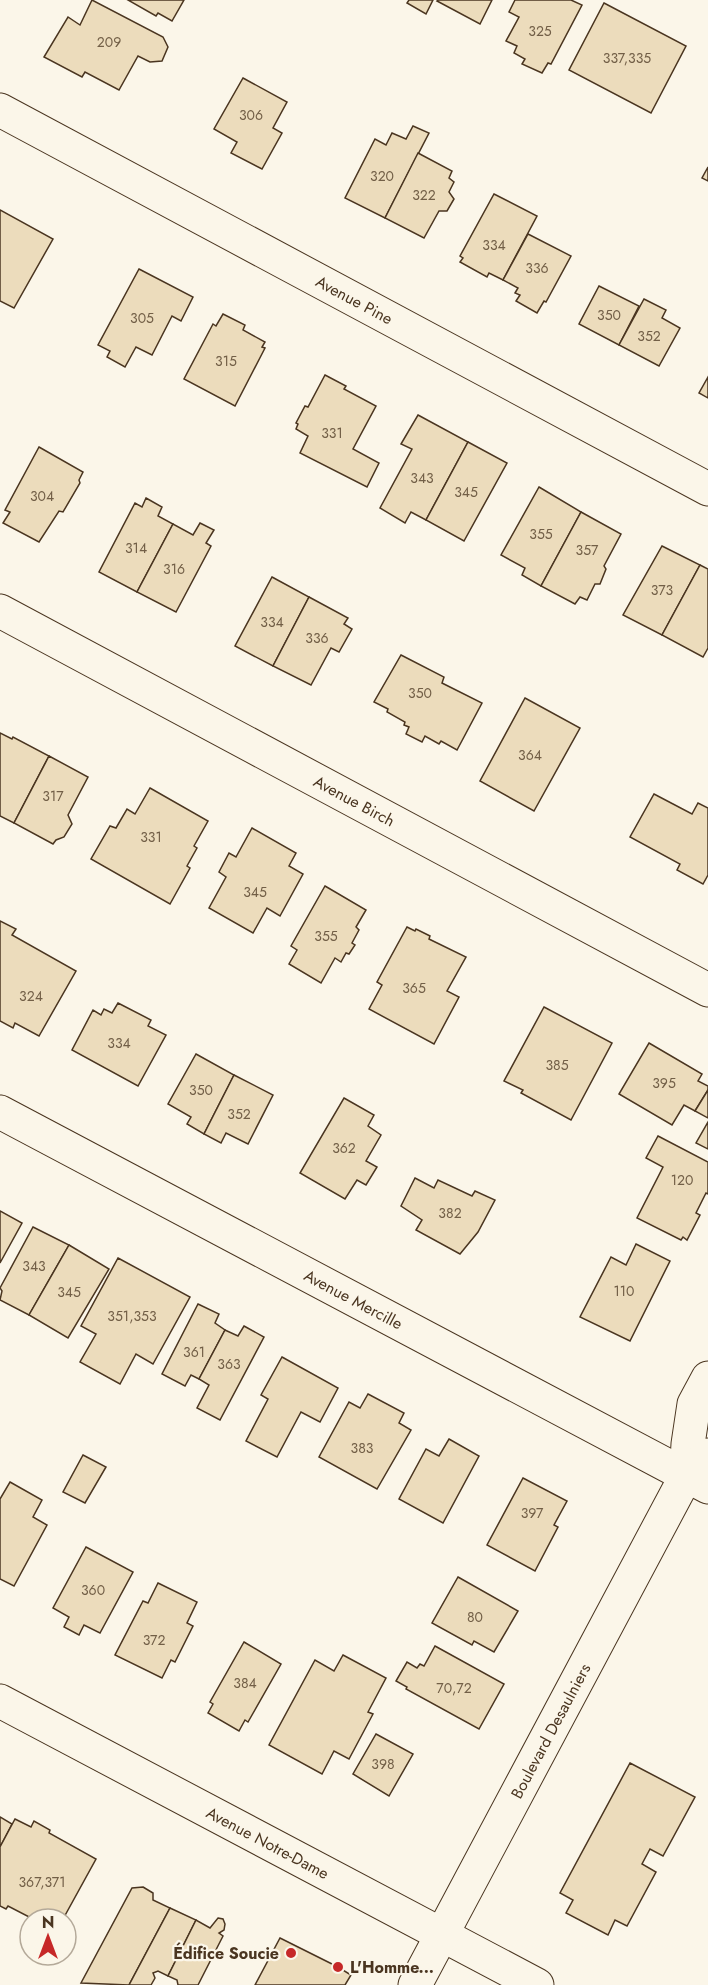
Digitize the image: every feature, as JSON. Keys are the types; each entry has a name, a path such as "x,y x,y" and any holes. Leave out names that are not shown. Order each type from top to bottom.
{"street":[{"name":"Avenue Pine","path":"0,110 708,489"},
{"name":"Avenue Birch","path":"0,611 708,990"},
{"name":"Avenue Mercille","path":"0,1112 701,1473"},
{"name":"Boulevard Desaulniers","path":"415,1985 441,1933 701,1473 688,1444 694,1404 708,1378"},
{"name":"Avenue Notre-Dame","path":"0,1701 537,1985"}],"building":[{"path":"92,0 163,37 168,47 162,61 150,62 138,56 119,90 85,72 82,77 44,57 68,17 80,25"},
{"path":"128,0 184,0 172,21 158,13 156,16"},
{"path":"409,0 433,0 426,14 407,3"},
{"path":"438,0 492,0 480,24"},
{"path":"515,0 571,0 582,5 551,64 548,63 542,73 522,64 525,59 514,53 517,46 506,41 519,17 509,12"},
{"path":"604,3 686,46 651,113 569,70"},
{"path":"243,78 287,102 273,128 282,133 262,169 231,153 237,142 214,129"},
{"path":"413,126 429,133 385,218 345,198 375,139 386,145 392,133 406,139"},
{"path":"418,153 452,171 449,178 454,182 449,192 454,199 447,211 439,211 424,238 385,218"},
{"path":"708,167 708,181 702,178"},
{"path":"494,194 537,216 503,280 489,273 487,277 460,262 463,258 460,256"},
{"path":"0,210 53,239 14,308 0,301"},
{"path":"528,234 571,256 546,302 544,301 537,313 516,301 520,295 515,293 518,288 503,280"},
{"path":"139,269 193,297 181,321 172,316 152,355 136,347 125,367 107,357 110,351 98,345"},
{"path":"599,286 639,306 619,345 579,324"},
{"path":"644,299 666,310 662,318 680,328 659,366 619,345"},
{"path":"223,314 245,325 243,330 265,342 262,347 265,348 235,406 184,379 213,324 216,326"},
{"path":"325,375 346,386 344,389 376,406 353,449 379,463 367,487 300,453 308,436 296,429 298,424 296,423 305,406 308,407"},
{"path":"708,377 708,398 699,393"},
{"path":"418,415 468,442 426,520 411,512 405,523 380,508 412,449 401,444"},
{"path":"468,442 507,463 464,541 426,520"},
{"path":"39,447 83,472 80,483 63,512 59,511 39,542 3,523 10,512 5,510"},
{"path":"539,487 581,512 541,586 522,575 525,568 501,555"},
{"path":"146,498 162,507 158,516 173,524 137,592 99,572 135,503 142,507"},
{"path":"581,512 621,534 604,566 606,569 600,584 595,584 587,600 580,597 575,604 541,586"},
{"path":"200,523 214,530 206,543 211,546 176,612 137,592 173,524 193,535"},
{"path":"662,546 700,565 662,635 623,615"},
{"path":"700,565 708,569 708,648 703,657 662,635"},
{"path":"272,577 309,597 273,666 235,646"},
{"path":"309,597 348,618 344,624 352,629 339,652 331,648 311,685 273,666"},
{"path":"401,655 444,677 442,683 482,703 457,750 441,741 439,744 425,736 422,742 406,734 409,727 404,725 405,722 374,702"},
{"path":"525,698 580,728 534,811 480,781"},
{"path":"0,733 12,739 13,737 49,756 14,823 0,816"},
{"path":"49,756 88,777 68,815 72,824 64,837 53,844 14,823"},
{"path":"150,788 208,821 194,846 197,848 187,866 190,868 170,904 91,859 110,826 116,828 127,809 135,814"},
{"path":"654,794 692,814 698,803 708,808 708,875 703,884 677,870 680,864 630,837"},
{"path":"252,828 296,853 289,866 303,874 280,916 267,908 253,933 209,908 226,877 219,872 229,853 236,857"},
{"path":"325,886 366,910 356,927 359,930 352,943 355,945 349,954 346,953 341,962 335,958 321,983 289,964 297,950 291,946"},
{"path":"0,921 16,929 12,935 76,971 39,1036 15,1023 13,1028 0,1021"},
{"path":"407,927 430,936 429,939 466,957 447,991 459,997 434,1044 369,1009 382,985 377,982"},
{"path":"118,1003 151,1020 148,1026 166,1035 138,1086 72,1050 93,1010 101,1015 104,1009 112,1013"},
{"path":"544,1007 612,1043 571,1120 521,1093 523,1090 504,1081"},
{"path":"649,1043 702,1074 698,1081 708,1086 708,1090 695,1111 684,1105 672,1125 619,1094"},
{"path":"196,1054 234,1075 204,1134 187,1124 191,1117 168,1104"},
{"path":"234,1075 273,1095 248,1144 226,1133 221,1143 204,1134"},
{"path":"708,1090 708,1118 695,1111"},
{"path":"344,1098 374,1115 368,1126 381,1135 366,1161 377,1167 366,1185 357,1180 345,1199 300,1173"},
{"path":"708,1122 708,1149 696,1143"},
{"path":"658,1136 708,1162 708,1194 706,1193 696,1213 700,1215 687,1240 683,1237 681,1240 637,1218 663,1167 646,1158"},
{"path":"415,1178 434,1188 438,1180 472,1196 475,1191 495,1200 478,1232 460,1254 416,1230 422,1220 401,1206"},
{"path":"0,1211 22,1223 0,1263"},
{"path":"33,1227 69,1245 29,1315 0,1300 2,1291 0,1288"},
{"path":"636,1244 670,1261 630,1341 580,1317 611,1257 626,1265"},
{"path":"69,1245 109,1269 68,1338 29,1315"},
{"path":"118,1258 190,1297 153,1364 136,1354 120,1384 80,1362 96,1334 81,1326"},
{"path":"198,1304 219,1314 215,1323 225,1330 199,1379 191,1375 185,1386 162,1374"},
{"path":"244,1326 264,1337 220,1420 197,1408 209,1385 199,1379 225,1330 238,1336"},
{"path":"282,1357 338,1388 320,1422 301,1412 277,1457 246,1441 268,1399 261,1395"},
{"path":"368,1394 404,1413 399,1423 411,1430 377,1489 319,1457 349,1402 360,1408"},
{"path":"449,1439 479,1456 443,1523 399,1499 426,1449 439,1456"},
{"path":"83,1455 106,1467 85,1503 63,1492"},
{"path":"523,1478 567,1501 554,1525 558,1527 535,1571 487,1545"},
{"path":"10,1482 42,1500 33,1517 47,1525 14,1586 0,1579 0,1499"},
{"path":"86,1547 133,1572 100,1633 84,1625 79,1635 64,1627 69,1617 53,1608"},
{"path":"458,1577 518,1611 494,1652 474,1641 472,1645 432,1623"},
{"path":"158,1583 197,1602 187,1623 193,1626 175,1662 171,1660 162,1678 115,1655 143,1601 148,1603"},
{"path":"244,1642 281,1664 248,1722 245,1720 239,1731 208,1713 213,1704 210,1702"},
{"path":"435,1646 504,1684 479,1729 406,1689 407,1687 396,1681 407,1662 417,1668 420,1664 424,1666"},
{"path":"343,1655 386,1678 368,1712 373,1714 349,1759 334,1751 322,1774 269,1745 315,1660 334,1671"},
{"path":"376,1734 413,1754 389,1796 353,1774"},
{"path":"630,1763 695,1797 663,1856 650,1849 642,1864 656,1872 627,1926 615,1920 608,1935 566,1913 573,1900 560,1893"},
{"path":"0,1817 12,1824 0,1847"},
{"path":"15,1819 31,1827 34,1821 50,1830 49,1833 96,1859 70,1907 18,1907 18,1911 8,1906 6,1909 0,1906 0,1847"},
{"path":"143,1887 153,1893 153,1900 170,1908 129,1985 81,1983 132,1888"},
{"path":"170,1908 196,1920 168,1976 158,1971 153,1973 155,1978 151,1985 129,1985"},
{"path":"218,1918 223,1919 225,1924 224,1930 219,1933 223,1936 198,1985 178,1985 177,1980 168,1976 196,1920 210,1928"},
{"name":"Édifice Soucie","path":"280,1938 351,1975 345,1985 255,1985"}],"place":[{"name":"Édifice Soucie","path":"291,1953"},
{"name":"L'Homme...","path":"338,1967"}]}
